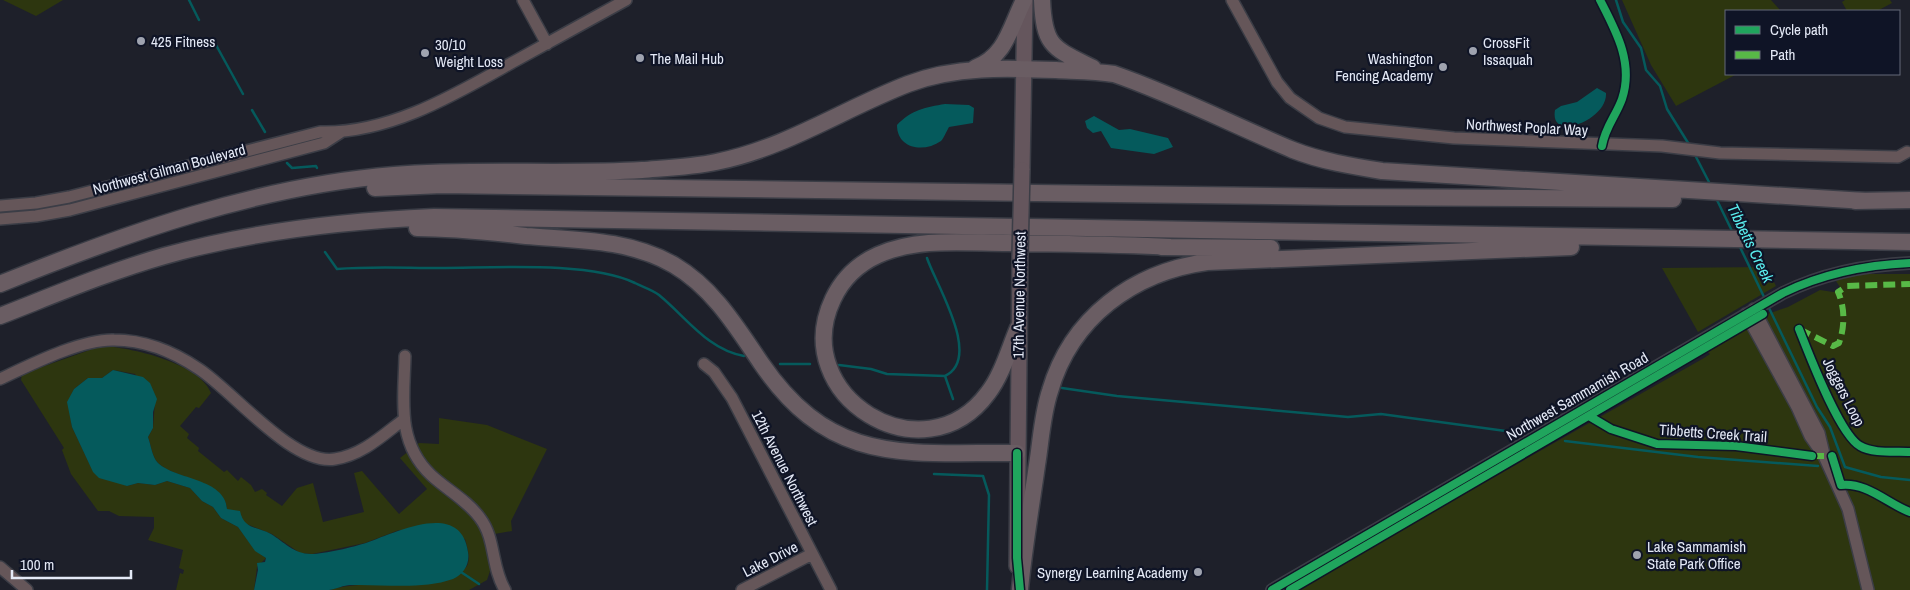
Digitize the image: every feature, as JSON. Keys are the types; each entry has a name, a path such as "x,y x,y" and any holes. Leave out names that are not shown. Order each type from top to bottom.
{"highway":[{"path":"970,70 992,60 1000,53 1024,0"},
{"path":"1042,0 1042,24 1050,41 1066,54 1100,72 1136,82 1293,150 1348,166 1382,171 1718,195 1864,201 1910,200"},
{"path":"0,284 77,253 188,217 324,182 467,172 625,171 714,163 742,156 800,135 911,83 948,72 1024,69 1100,72"},
{"path":"188,217 313,194 394,186 442,185 1340,198 1718,195"},
{"path":"0,316 114,272 164,256 240,238 322,225 434,217 1910,242"},
{"path":"322,225 426,228 520,235 615,244 638,249 674,265 698,282 734,322 784,394 798,408 835,433 856,443 885,450 1017,453"},
{"path":"1020,590 1043,424 1050,391 1057,370 1070,345 1093,316 1126,289 1153,275 1187,264 1235,260 1478,249 1606,246 1730,239"},
{"path":"1018,328 989,392 966,414 944,425 920,430 892,426 867,415 843,394 836,383 826,354 825,324 828,309 845,279 878,255 914,244 1109,244 1170,247 1478,249"}],"main road":[{"name":"17th Avenue Northwest","path":"1020,590 1017,558 1017,453 1024,0"}],"street":[{"path":"523,0 547,44"},
{"name":"Northwest Gilman Boulevard","path":"0,206 50,201 320,132 341,132 392,120 420,110 463,90 626,0"},
{"name":"Northwest Poplar Way","path":"1232,0 1277,82 1300,107 1330,122 1376,132 1457,138 1662,146 1697,152 1898,157 1907,152"},
{"name":"Northwest Gilman Boulevard","path":"0,219 36,216 88,205 324,143 341,132"},
{"name":"Northwest Sammamish Road","path":"1272,590 1774,298 1810,281 1845,270 1866,266 1910,263"},
{"path":"1754,310 1818,433 1824,456 1851,518 1868,590"},
{"path":"0,379 97,341 130,340 157,348 199,369 292,446 318,459 334,459 358,452 403,420"},
{"path":"405,356 403,420 409,443 420,462 431,475 470,506 485,525 489,535 496,572 505,590"},
{"name":"12th Avenue Northwest","path":"704,364 723,384 732,398 789,504 831,590"},
{"name":"Lake Drive","path":"742,590 812,554"},
{"path":"0,568 27,590"}],"shaded area":[{"path":"3,0 63,0 36,16"},
{"path":"1622,0 1771,0 1780,10 1725,10 1725,75 1735,75 1676,106 1651,65"},
{"path":"1845,0 1890,0 1892,3 1879,10 1846,10 1842,2"},
{"path":"1597,88 1606,93 1604,103 1598,112 1579,124 1569,126 1561,125 1556,120 1555,110 1561,106 1577,102"},
{"path":"945,104 969,105 974,108 973,123 949,127 941,141 927,147 913,147 901,139 897,125 902,120 919,110"},
{"path":"1094,116 1119,130 1130,129 1168,138 1173,147 1154,154 1111,148 1101,131 1093,133 1087,128 1085,121"},
{"path":"1766,267 1776,286 1698,332 1662,268"},
{"path":"1854,274 1910,274 1910,590 1295,590 1704,358 1710,354 1706,350 1749,326 1758,317 1788,307 1820,290 1833,292 1842,290 1836,281"},
{"path":"101,346 146,353 179,365 193,373 204,382 211,393 199,408 196,407 180,426 189,434 187,438 199,448 198,451 224,472 227,470 238,481 241,477 251,485 255,492 262,489 267,493 266,495 282,506 297,488 313,483 323,522 364,512 354,473 362,471 399,514 427,489 400,458 419,443 439,444 439,418 487,425 547,449 511,521 512,531 489,535 493,562 487,580 469,590 330,590 363,585 424,581 457,573 467,566 469,560 465,539 399,530 365,543 312,554 300,553 272,534 244,523 241,517 227,509 224,499 209,486 166,469 158,463 148,437 153,428 155,402 135,374 113,370 102,378 88,378 74,389 68,402 72,427 90,465 127,486 138,483 155,485 167,481 190,488 202,501 213,507 221,518 238,527 255,550 266,558 257,567 254,590 176,590 180,573 183,574 184,570 179,568 183,550 148,540 154,528 154,517 119,516 109,511 98,511 71,474 62,450 64,448 21,380 22,374"},
{"path":"113,370 143,377 150,383 157,399 153,412 153,428 148,437 158,463 166,469 209,485 218,491 224,499 227,509 240,511 248,525 266,531 294,550 317,554 366,543 409,527 440,523 453,527 463,536 468,552 468,561 465,568 453,579 428,584 402,586 351,585 329,590 254,590 258,570 257,563 265,562 266,558 255,551 238,527 221,518 213,507 202,501 190,488 167,481 155,485 138,483 127,486 99,478 93,472 72,427 67,402 74,389 88,378 102,378"}],"waterway":[{"path":"189,0 199,20"},
{"name":"Tibbetts Creek","path":"1616,0 1623,22 1641,48 1646,70 1660,86 1667,109 1690,146"},
{"path":"216,45 243,94"},
{"path":"252,110 265,132"},
{"name":"Tibbetts Creek","path":"1694,153 1711,186"},
{"path":"287,163 292,168 316,166 317,168"},
{"name":"Tibbetts Creek","path":"1716,198 1733,233"},
{"name":"Tibbetts Creek","path":"1739,245 1765,299"},
{"path":"325,252 337,269 375,267 540,267 592,271 615,276 657,293 708,340 731,353 744,356"},
{"path":"839,365 871,369 887,374 945,376 955,367 959,353 958,337 946,302 927,258"},
{"name":"Tibbetts Creek","path":"1768,306 1817,407 1830,427 1845,467 1881,477 1910,480"},
{"path":"780,364 810,364"},
{"path":"945,376 953,399"},
{"path":"1062,388 1117,396 1348,417 1381,414 1513,432"},
{"path":"1565,441 1698,457 1818,466"},
{"path":"934,474 983,476 989,495 987,590"},
{"path":"461,572 479,584"}],"marked path":[{"path":"1799,329 1833,346 1839,343 1843,324 1842,304 1838,292 1847,286 1910,284"},
{"path":"1812,456 1832,456"}],"cycle path":[{"path":"1600,0 1622,48 1626,73 1622,99 1602,146"},
{"path":"1272,590 1783,293 1814,280 1845,271 1910,263"},
{"path":"1290,590 1763,314"},
{"name":"Joggers Loop","path":"1799,329 1825,392 1852,439 1865,449 1885,452 1910,452"},
{"name":"Tibbetts Creek Trail","path":"1589,416 1611,429 1657,444 1736,446 1812,456"},
{"path":"1017,453 1017,558 1020,590"},
{"path":"1832,456 1841,485 1851,485 1868,490 1910,512"}],"place":[{"name":"425 Fitness","path":"141,41"},
{"name":"CrossFit Issaquah","path":"1473,51"},
{"name":"30/10 Weight Loss","path":"425,53"},
{"name":"The Mail Hub","path":"640,58"},
{"name":"Washington Fencing Academy","path":"1443,67"},
{"name":"Lake Sammamish State Park Office","path":"1637,555"},
{"name":"Synergy Learning Academy","path":"1198,572"}]}
